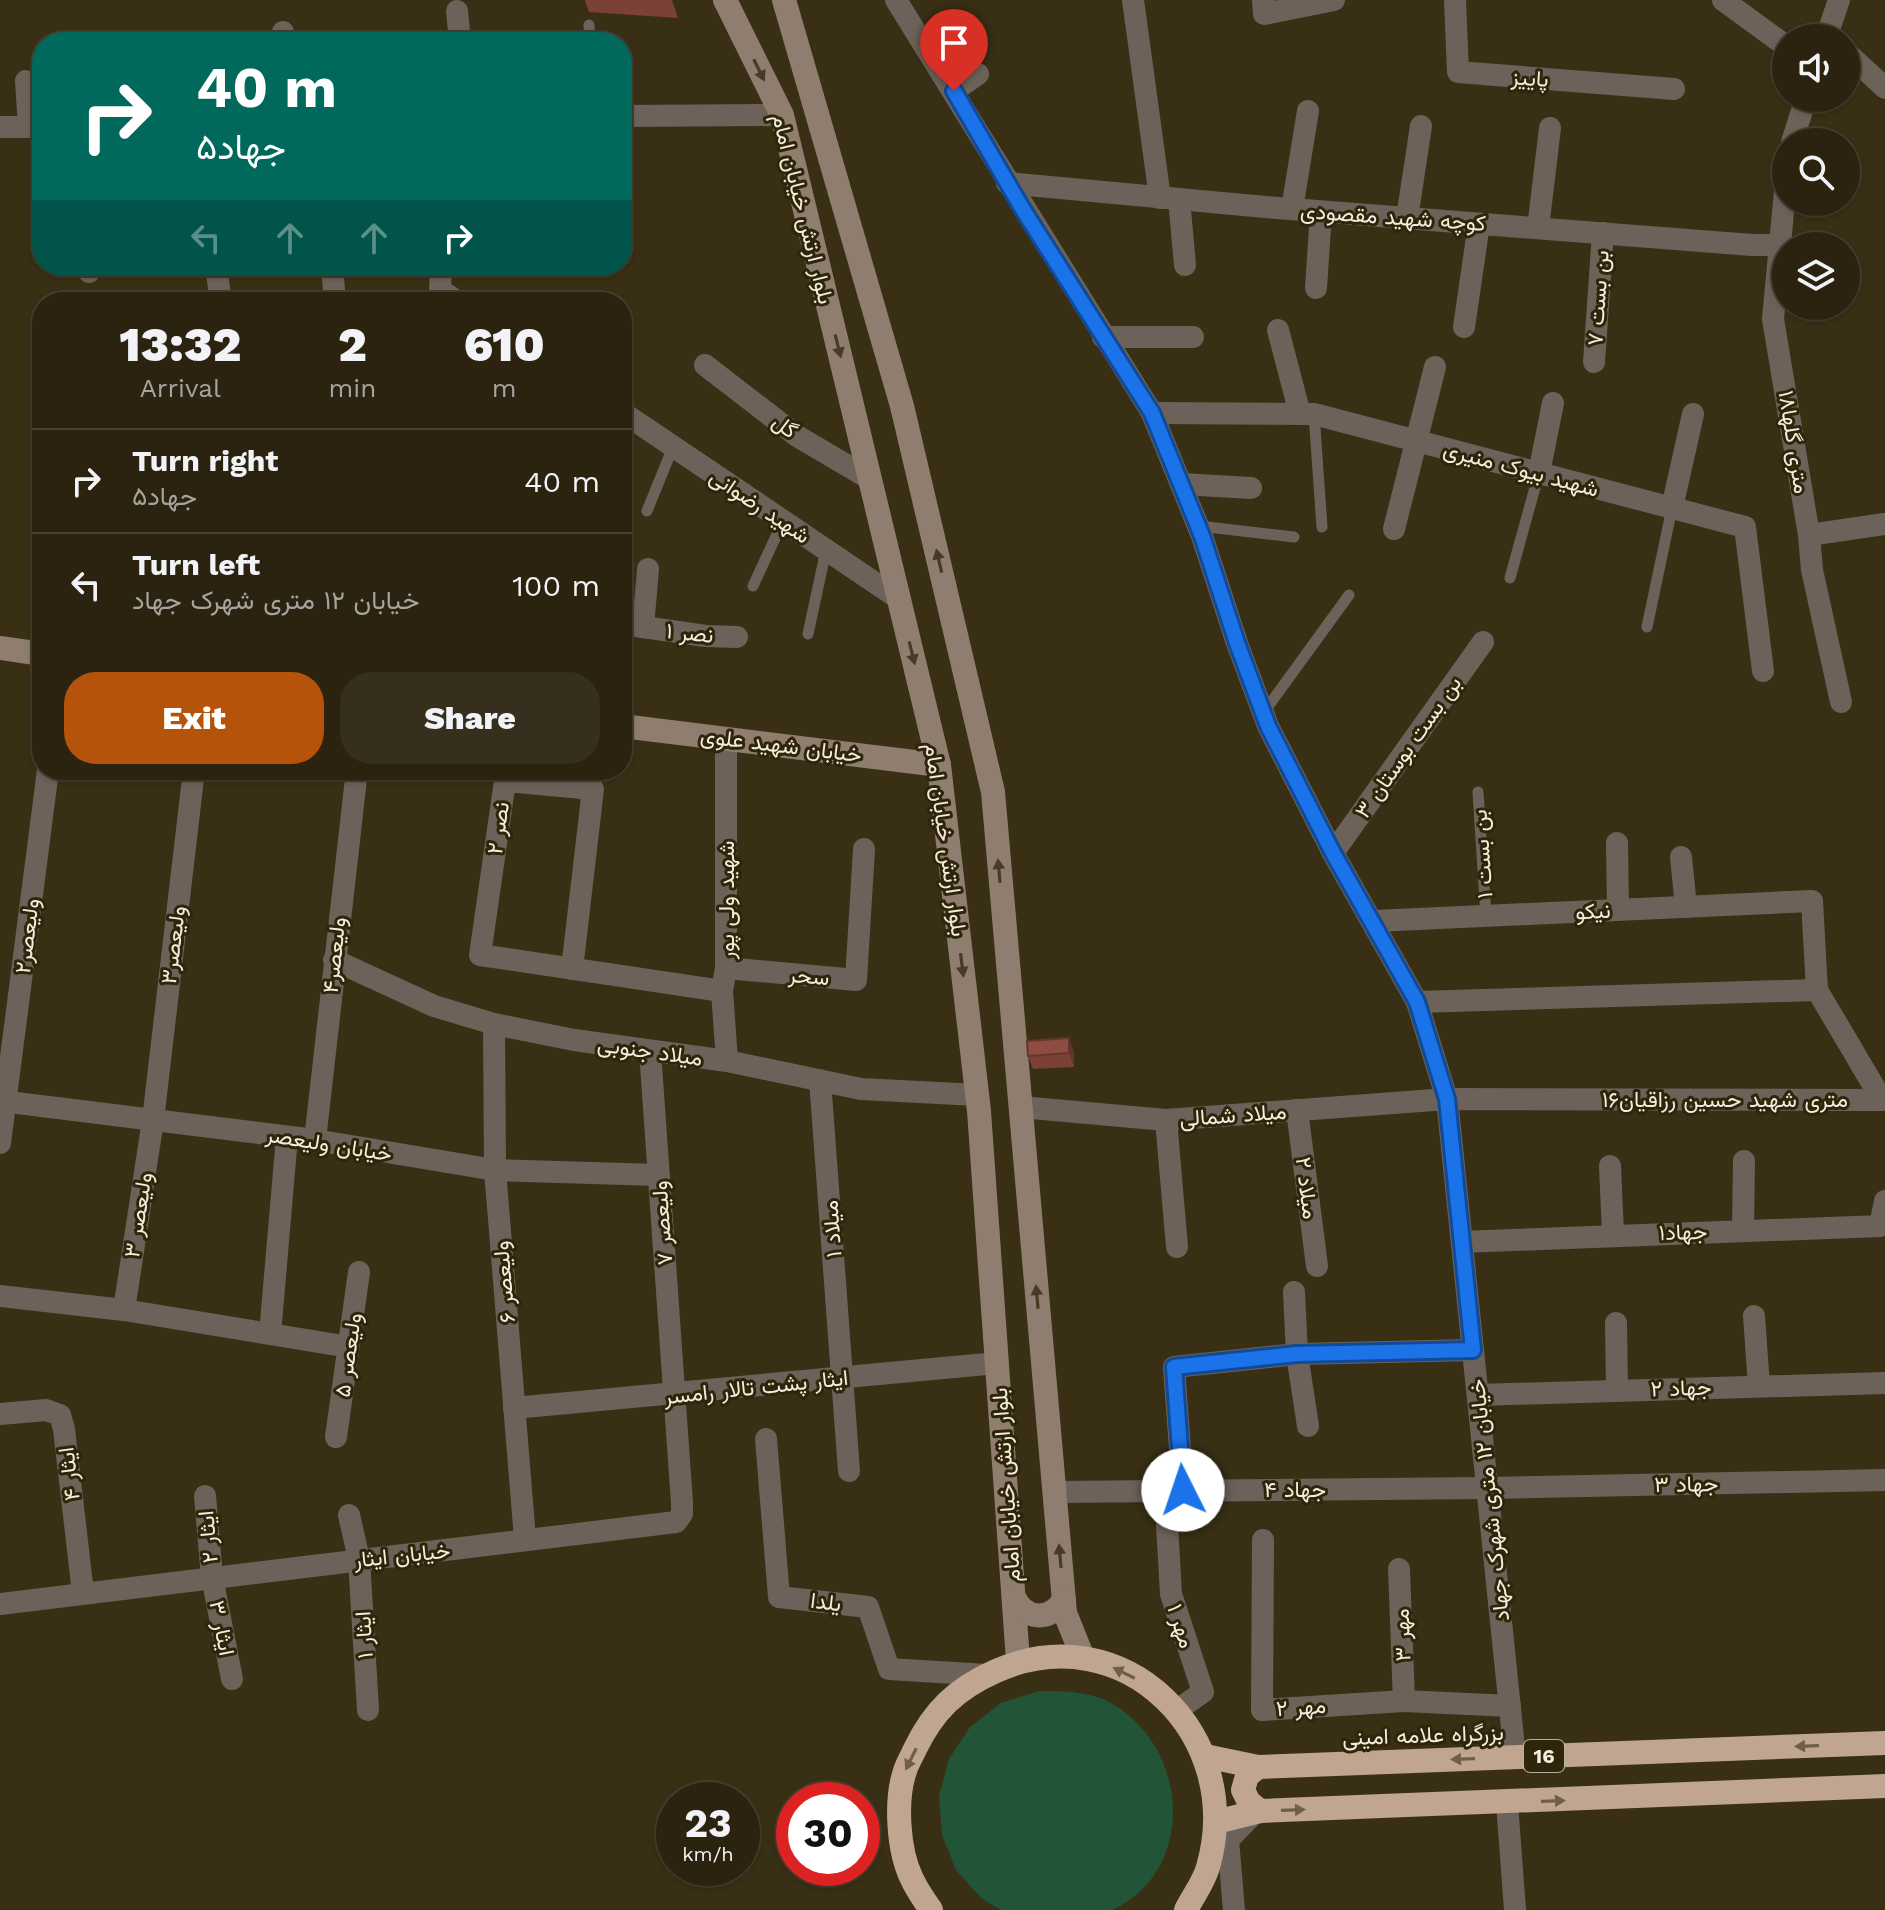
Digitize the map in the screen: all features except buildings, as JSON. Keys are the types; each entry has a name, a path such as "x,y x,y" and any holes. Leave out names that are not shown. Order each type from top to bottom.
{"highway":[{"path":"931,1910 910,1877 899,1828 904,1773 928,1723 968,1684 1018,1661 1050,1656 1083,1658 1122,1670 1157,1691 1185,1720 1205,1756 1214,1788 1216,1822 1208,1869 1186,1910"},
{"name":"بزرگراه علامه امینی","path":"1205,1756 1258,1767 1885,1743"},
{"path":"1258,1767 1247,1776 1243,1790 1258,1811"},
{"name":"16","path":"1216,1822 1258,1811 1885,1786"}],"main road":[{"name":"بلوار ارتش خیابان امام","path":"725,0 782,115 939,765 977,1095 1018,1661"},
{"name":"بلوار ارتش خیابان امام","path":"784,0 902,406 993,792 1065,1613 1083,1658"},
{"path":"0,648 32,653"},
{"name":"خیابان شهید علوی","path":"632,727 939,765"},
{"path":"1014,1597 1022,1609 1035,1616 1049,1614 1064,1600"}],"street":[{"name":"خیابان ۱۲ متری شهرک جهاد","path":"896,0 1152,413 1198,526 1263,712 1333,853 1417,1002 1447,1099 1515,1757"},
{"path":"1133,0 1169,199 1185,265"},
{"path":"1263,0 1264,14 1334,0"},
{"name":"پاییز","path":"1455,0 1458,72 1674,89"},
{"path":"1723,0 1772,36"},
{"path":"1832,24 1839,0"},
{"path":"457,11 459,32"},
{"path":"1860,65 1885,88"},
{"path":"954,91 978,74"},
{"path":"26,81 32,112"},
{"path":"1292,209 1308,111"},
{"path":"632,116 782,115"},
{"path":"1407,218 1421,126"},
{"path":"0,127 32,127"},
{"path":"1538,228 1550,128"},
{"name":"کوچه شهید مقصودی","path":"1007,183 1321,212 1772,245"},
{"path":"1316,288 1321,212"},
{"path":"1464,327 1479,224"},
{"name":"بن بست ۷","path":"1594,362 1603,233"},
{"name":"۱۸متری گلها","path":"1773,320 1809,535 1812,570 1841,702"},
{"path":"1278,330 1307,414"},
{"path":"1103,337 1193,337"},
{"name":"گل","path":"705,365 797,436 870,479"},
{"path":"1394,529 1435,367"},
{"path":"1539,473 1553,403"},
{"name":"شهید بیوک منیری","path":"1152,413 1307,414 1745,527 1763,671"},
{"path":"1672,508 1693,414"},
{"name":"شهید رضوانی","path":"632,419 899,599"},
{"path":"1181,484 1251,488"},
{"path":"1809,535 1885,524"},
{"name":"نصر ۱","path":"648,569 633,626 737,637"},
{"name":"بن بست بوستان ۳","path":"1333,853 1483,642"},
{"name":"شهید ولی پور","path":"726,739 726,968 722,991 727,1061"},
{"name":"ولیعصر۲","path":"0,1143 2,1101 47,780"},
{"name":"ولیعصر۳","path":"153,1120 193,780"},
{"name":"ولیعصر۴","path":"315,1140 356,780"},
{"name":"نصر ۲","path":"572,969 593,789 505,781 480,955 572,969 722,991"},
{"path":"1617,843 1618,910"},
{"name":"سحر","path":"726,968 856,980 864,849"},
{"path":"1681,857 1686,907"},
{"name":"نیکو","path":"1374,921 1812,901"},
{"name":"۱۶متری شهید حسین رزاقیان","path":"1447,1099 1882,1100 1817,990 1812,901"},
{"name":"میلاد جنوبی","path":"334,960 434,1006 494,1024 574,1040 727,1061 861,1089 977,1095"},
{"path":"1417,1002 1817,990"},
{"name":"ولیعصر ۶","path":"494,1024 495,1170 525,1539"},
{"name":"ولیعصر ۷","path":"650,1051 673,1395"},
{"name":"میلاد ۱","path":"820,1080 849,1471"},
{"name":"میلاد شمالی","path":"1020,1107 1166,1120 1447,1099"},
{"name":"خیابان ولیعصر","path":"2,1101 315,1140 495,1170 658,1175"},
{"name":"میلاد ۲","path":"1297,1110 1317,1266"},
{"name":"ولیعصر ۳","path":"124,1310 153,1120"},
{"path":"1166,1120 1177,1247"},
{"path":"270,1334 287,1137"},
{"path":"1743,1230 1744,1161"},
{"path":"1610,1166 1613,1234"},
{"name":"جهاد۱","path":"1462,1242 1880,1226 1885,1201"},
{"name":"ولیعصر ۵","path":"336,1437 359,1272"},
{"path":"1294,1292 1297,1354 1308,1426"},
{"path":"0,1296 124,1310 349,1347"},
{"path":"1754,1316 1759,1386"},
{"path":"1616,1323 1617,1390"},
{"path":"1183,1490 1174,1367 1297,1354 1473,1350"},
{"name":"ایثار پشت تالار رامسر","path":"514,1408 997,1363"},
{"name":"جهاد ۲","path":"1478,1395 1885,1383"},
{"name":"خیابان ایثار","path":"0,1604 676,1522 682,1514 682,1503 673,1395"},
{"name":"ایثار ۴","path":"0,1414 46,1410 60,1415 83,1593"},
{"name":"یلدا","path":"766,1439 779,1597 868,1607 889,1669 987,1675"},
{"name":"جهاد ۳","path":"1487,1488 1885,1480"},
{"name":"جهاد ۴","path":"1054,1492 1487,1488"},
{"name":"ایثار ۲","path":"205,1496 212,1577"},
{"name":"ایثار ۱","path":"349,1515 359,1559 368,1710"},
{"name":"مهر ۱","path":"1167,1525 1171,1594 1203,1692 1176,1711"},
{"name":"مهر ۲","path":"1263,1540 1262,1710 1404,1701 1510,1706"},
{"name":"مهر ۳","path":"1399,1569 1404,1701"},
{"name":"ایثار ۳","path":"212,1577 232,1679"},
{"path":"1507,1803 1515,1910"},
{"path":"1234,1910 1228,1840 1258,1811"}],"lane":[{"path":"589,25 589,32"},
{"path":"1307,414 1322,527"},
{"path":"647,511 673,447"},
{"path":"1510,578 1539,473"},
{"path":"1647,627 1672,508"},
{"path":"753,586 783,521"},
{"path":"1198,526 1294,537"},
{"path":"808,634 826,550"},
{"path":"1263,712 1349,595"},
{"name":"بن بست ۱","path":"1478,792 1486,916"}],"green space":[{"path":"1039,1691 1088,1695 1116,1706 1140,1726 1158,1752 1169,1780 1173,1810 1170,1840 1159,1868 1140,1892 1113,1910 1001,1910 982,1899 956,1870 942,1835 939,1796 949,1759 970,1727 1001,1703"}],"route":[{"path":"954,91 1022,208 1152,413 1202,536 1268,726 1333,853 1417,1002 1447,1099 1473,1350 1297,1354 1174,1367 1183,1490"}]}
